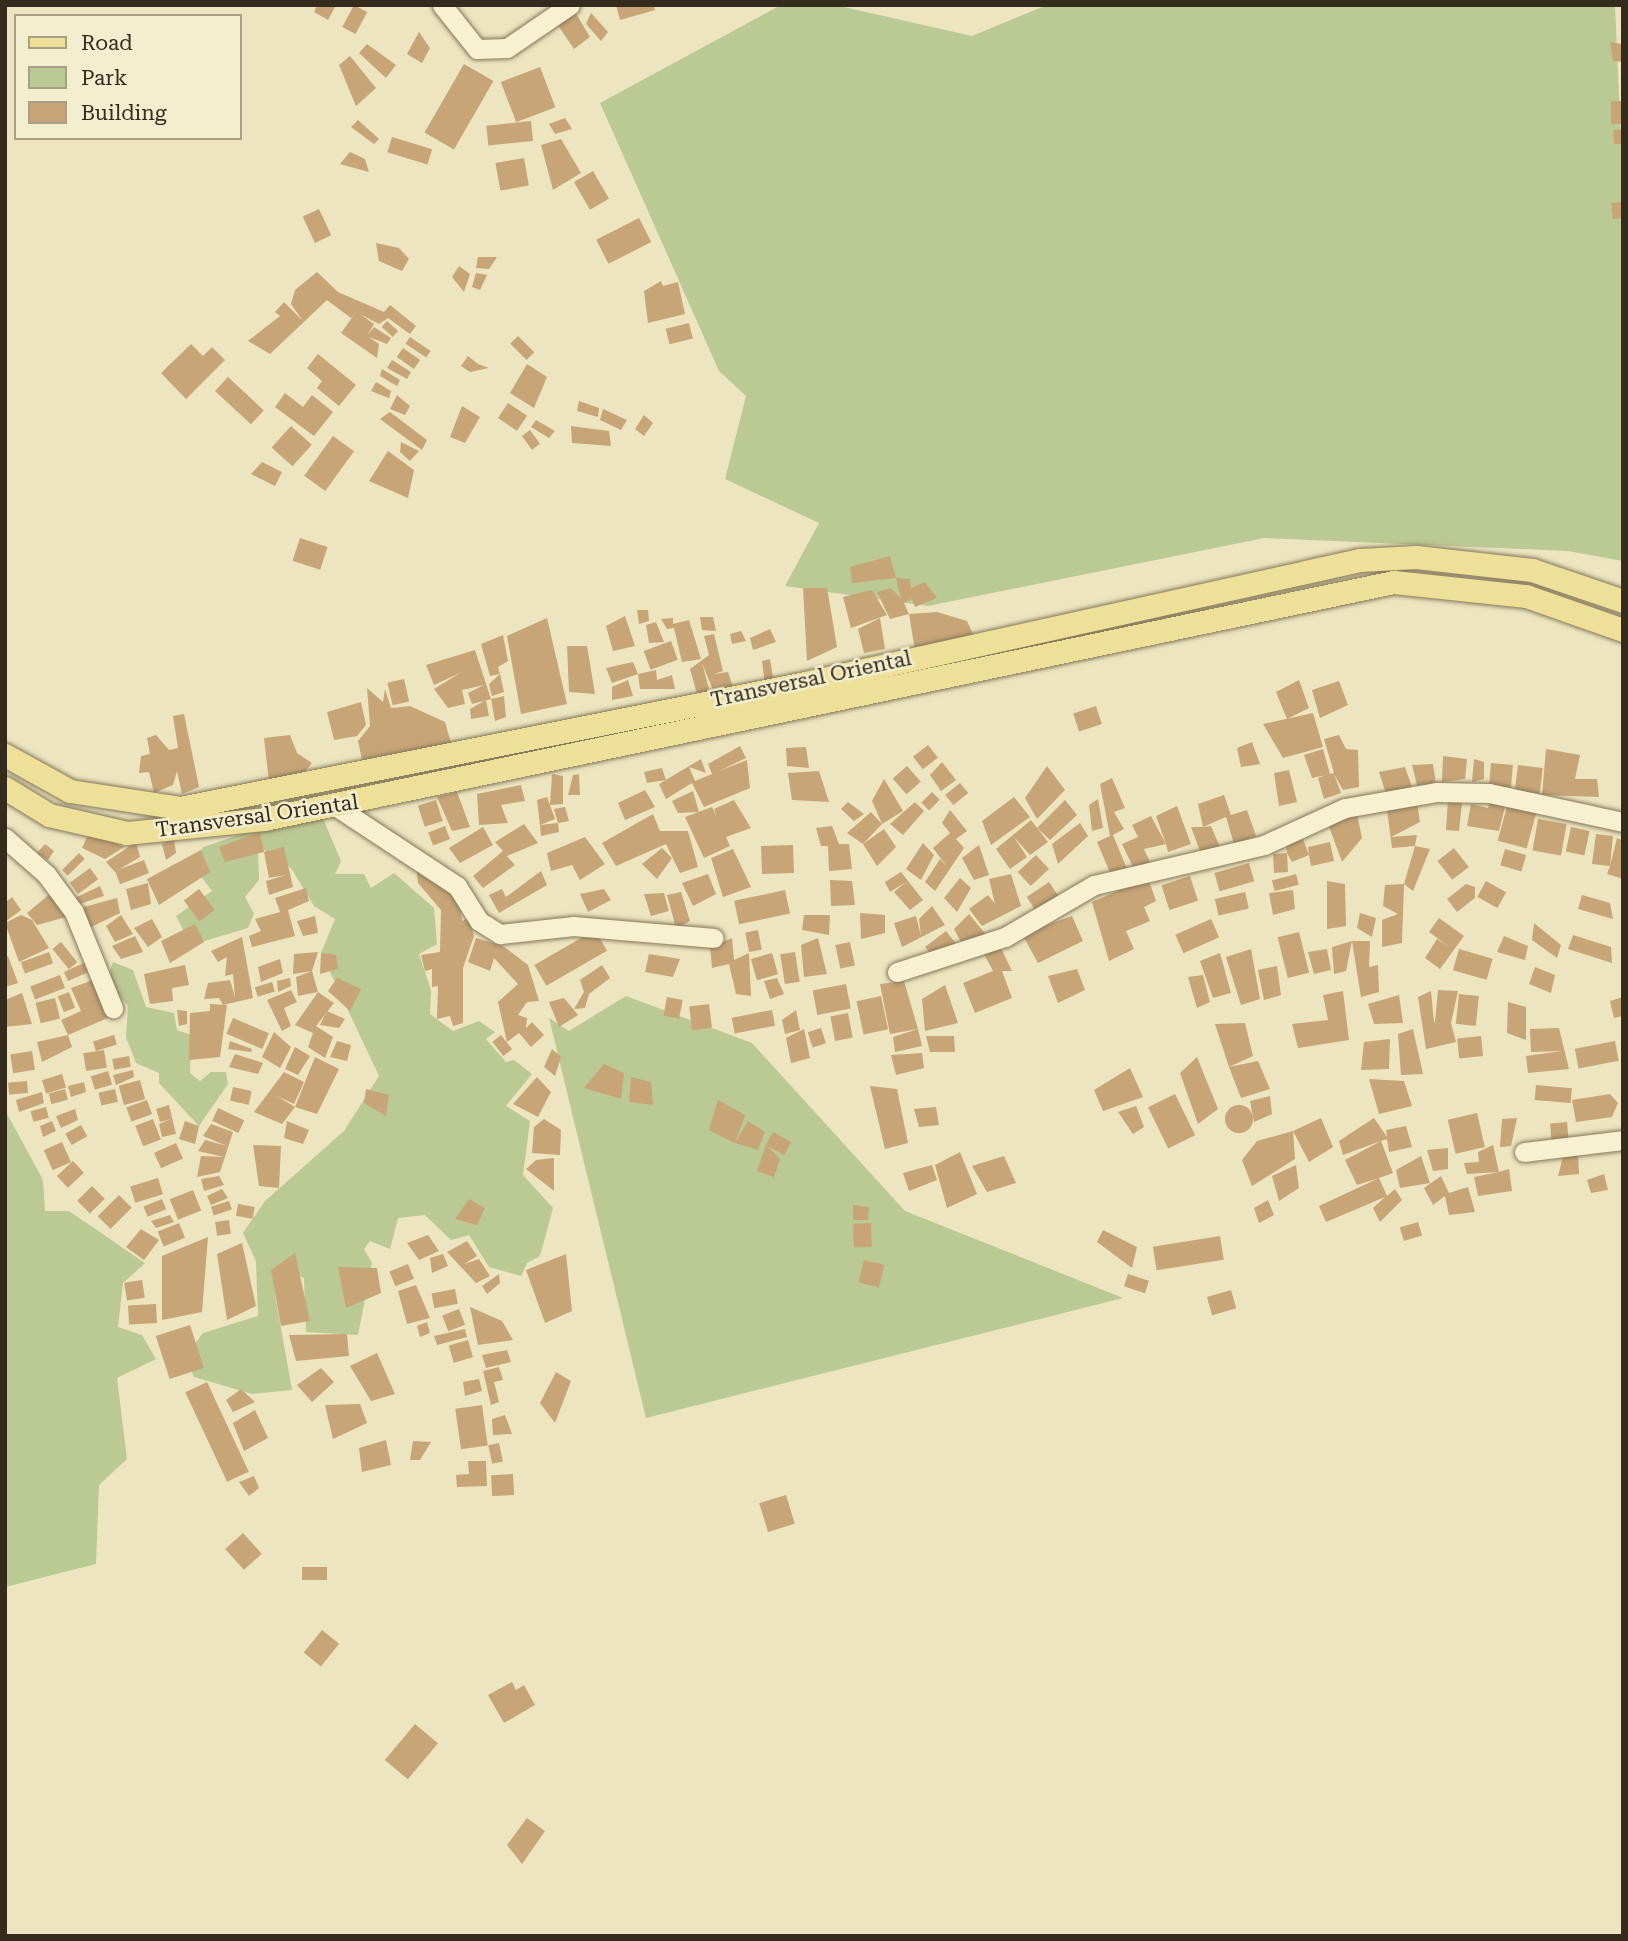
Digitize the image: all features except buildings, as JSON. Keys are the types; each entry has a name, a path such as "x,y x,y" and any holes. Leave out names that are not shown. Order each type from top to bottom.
{"main road":[{"name":"Transversal Oriental","path":"5,788 49,815 127,833 337,807 1360,560 1416,557 1532,570 1623,601"},
{"name":"Transversal Oriental","path":"5,755 70,791 180,808 794,696 1394,582 1526,596 1623,630"}],"street":[{"path":"442,5 477,49 507,48 570,5"},
{"path":"897,972 1005,937 1094,885 1264,845 1345,808 1436,792 1476,793 1623,822"},
{"path":"337,807 457,886 479,921 500,934 574,926 713,938"},
{"path":"5,838 46,874 74,912 113,1008"},
{"path":"1524,1152 1623,1140"}],"green space":[{"path":"781,5 835,5 972,36 1047,5 1615,5 1623,184 1623,561 1568,551 1264,538 928,606 785,586 819,523 725,479 746,396 719,371 600,103"},
{"path":"270,795 313,795 341,861 335,874 364,874 371,888 394,873 434,908 437,944 419,954 431,990 430,1014 453,1031 479,1021 495,1032 486,1039 506,1062 514,1060 532,1074 506,1106 530,1121 523,1175 553,1208 540,1256 527,1263 521,1276 489,1267 469,1235 451,1240 425,1215 398,1218 390,1249 370,1241 364,1249 372,1263 358,1335 306,1332 304,1278 289,1271 275,1295 292,1390 252,1394 194,1377 185,1357 203,1333 258,1316 256,1261 243,1233 265,1201 344,1131 379,1076 321,953 335,919 314,906 291,868 258,846 259,880 245,897 254,914 248,928 191,945 176,916 212,891 193,866 203,847 245,833"},
{"path":"113,962 133,970 146,1007 174,1013 177,1030 191,1035 190,1073 200,1081 211,1072 226,1072 228,1084 199,1126 159,1083 159,1073 136,1063 126,1037 128,1006 107,980"},
{"path":"626,996 752,1043 905,1211 1123,1298 646,1418 549,1018 569,1031"},
{"path":"5,1110 43,1180 45,1211 69,1211 145,1263 123,1283 118,1327 142,1335 156,1359 117,1378 127,1459 99,1485 96,1564 5,1587"}]}
